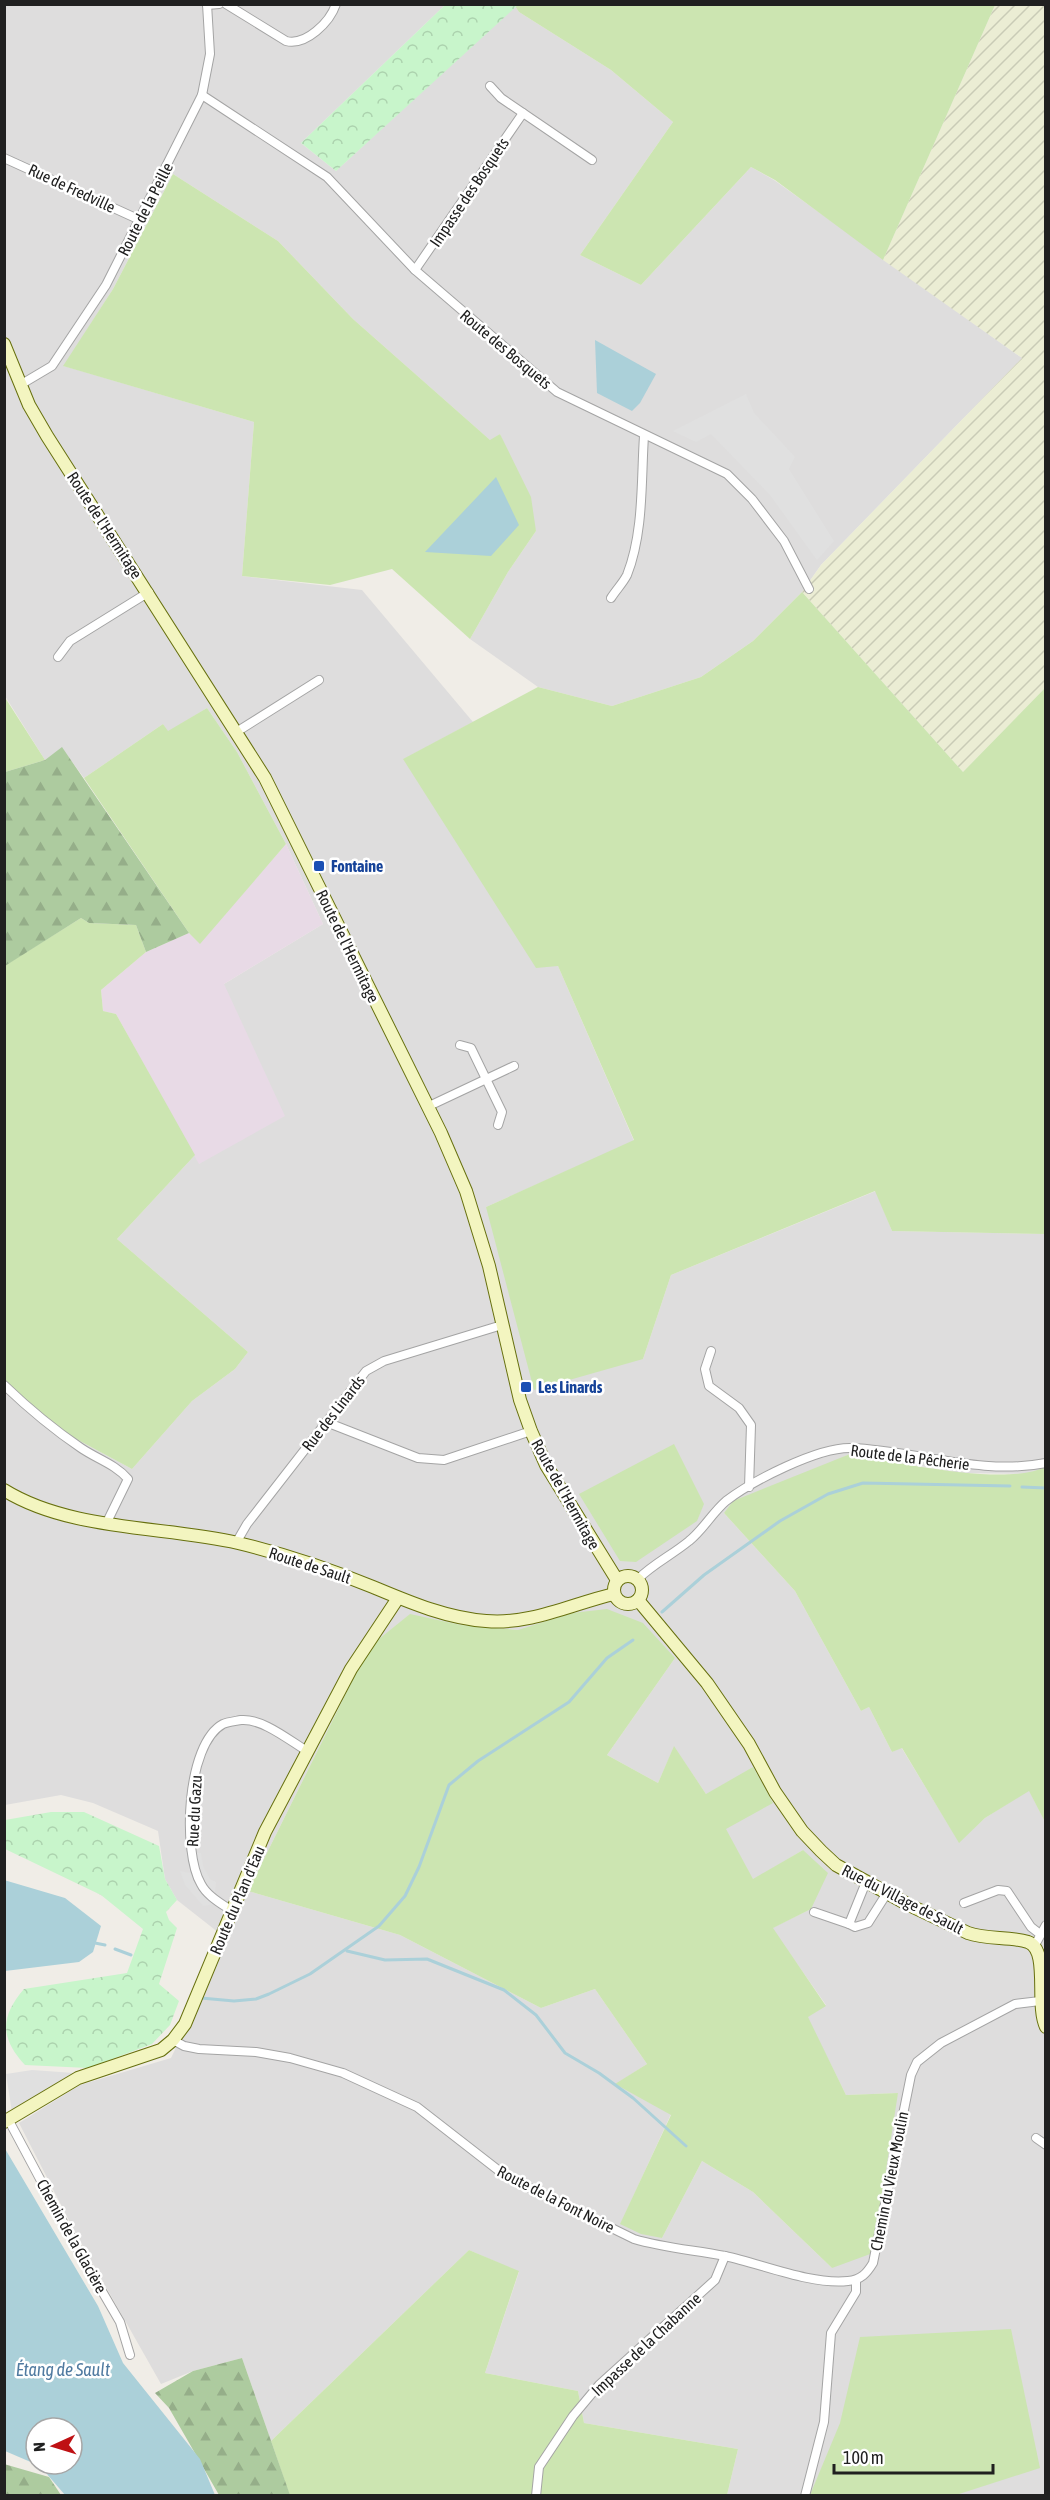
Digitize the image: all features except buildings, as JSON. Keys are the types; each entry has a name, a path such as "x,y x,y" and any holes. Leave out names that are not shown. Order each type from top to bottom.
{"street":[{"path":"207,5 219,4"},
{"path":"226,4 294,43 309,37 333,14 336,4"},
{"name":"Route de la Peille","path":"20,385 52,366 106,285 202,95 210,54 207,5"},
{"path":"490,86 501,98 592,160"},
{"name":"Route des Bosquets","path":"202,95 327,177 415,270 557,392 644,436 706,461 740,484 784,541 809,589"},
{"name":"Impasse des Bosquets","path":"415,270 523,113"},
{"name":"Rue de Fredville","path":"4,158 140,219"},
{"name":"Route de l'Hermitage","path":"4,344 20,385 47,436 238,731 265,778 466,1191 489,1266 520,1400 531,1431 552,1474 617,1580"},
{"path":"611,598 626,576 634,546 639,519 644,436"},
{"path":"58,657 70,641 149,592"},
{"path":"238,731 319,680"},
{"path":"460,1045 471,1048 502,1112 498,1125"},
{"path":"427,1107 514,1066"},
{"name":"Rue des Linards","path":"237,1543 248,1524 366,1371 375,1365 502,1325"},
{"path":"711,1351 705,1369 709,1386 740,1408 751,1425 749,1487"},
{"path":"4,1385 42,1422 89,1454 120,1469 128,1479 107,1522"},
{"path":"326,1422 430,1461 444,1460 531,1431"},
{"name":"Route de la Pêcherie","path":"638,1579 689,1541 724,1503 749,1487 813,1456 848,1448 984,1466 1046,1463"},
{"name":"Route de Sault","path":"4,1490 24,1502 47,1510 237,1543 317,1566 442,1613 484,1621 512,1622 534,1618 614,1594"},
{"path":"625,1575 638,1579 642,1587 638,1600 624,1604 614,1594 617,1580 625,1575"},
{"name":"Route du Plan d'Eau","path":"6,2121 78,2078 161,2050 173,2040 185,2024 265,1832 357,1659 398,1598"},
{"name":"Rue du Village de Sault","path":"638,1600 707,1683 749,1744 775,1792 802,1831 836,1865 947,1925 978,1937 1026,1941 1038,1939"},
{"name":"Rue du Gazu","path":"232,1911 211,1896 200,1884 190,1852 195,1768 206,1742 222,1724 244,1720 265,1727 307,1750"},
{"path":"849,1924 866,1882"},
{"path":"964,1903 998,1890 1007,1891 1031,1927 1038,1939 1044,1966 1040,2001 1046,2027"},
{"path":"814,1912 855,1927 868,1923 887,1893"},
{"path":"1038,1939 1046,1925"},
{"name":"Chemin du Vieux Moulin","path":"805,2496 824,2422 831,2333 856,2292 856,2280 866,2274 873,2263 910,2075 917,2062 935,2047 1016,2004 1040,2001"},
{"name":"Route de la Font Noire","path":"173,2040 184,2046 199,2049 256,2052 290,2058 343,2073 417,2107 498,2170 524,2185 634,2239 725,2256 812,2278 836,2282 856,2280"},
{"name":"Chemin de la Glacière","path":"6,2121 120,2322 130,2355"},
{"path":"1036,2138 1046,2145"},
{"name":"Impasse de la Chabanne","path":"536,2496 539,2467 573,2416 599,2385 715,2280 725,2256"}],"shaded area":[{"path":"5,5 445,5 301,143 336,171 515,6 519,12 611,70 673,122 580,255 641,285 751,167 774,180 1022,358 821,565 802,592 753,641 701,677 612,706 538,687 470,639 508,572 536,531 500,434 491,441 353,319 278,241 173,174 113,289 64,366 254,422 242,576 362,590 473,722 404,759 558,966 634,1141 486,1207 643,1359 671,1275 876,1191 892,1231 1045,1234 1045,1467 1033,1474 961,1473 850,1454 724,1513 795,1591 861,1711 869,1707 892,1752 901,1747 959,1842 985,1818 1029,1790 1045,1822 1045,2495 727,2495 738,2449 584,2423 578,2391 485,2373 519,2272 469,2250 271,2441 242,2358 193,2371 161,2384 76,2234 19,2123 80,2085 171,2058 228,1940 177,1900 165,1879 158,1831 93,1803 61,1795 5,1805 4,1380 39,1419 132,1469 192,1401 235,1369 248,1352 117,1239 195,1155 200,1164 224,984 323,924 286,844 237,752 207,708 168,732 163,724 84,778 62,748 45,760 5,696","holes":["410,1615 461,1625 518,1630 675,1658 607,1755 658,1783 674,1747 706,1794 753,1880 803,1850 811,1909 772,1928 826,2005 807,2017 846,2095 898,2093 832,2268 753,2192 702,2161 662,2238 621,2223 671,2114 616,2084 647,2064 595,1989 541,2008 400,1935 248,1891 369,1647"]},
{"path":"746,394 754,413 795,457 789,469 834,541 817,560 770,495 711,434 696,442 673,431"},
{"path":"286,844 323,924 224,984 285,1116 199,1164 116,1014 103,1011 101,990 146,952 189,933 200,943"},
{"path":"186,1852 201,1853 203,1866 210,1879 216,1882 214,1904 203,1906 185,1885 180,1871 190,1873"},
{"path":"32,2070 74,2073 12,2112 6,2074"}],"green space":[{"path":"518,4 995,5 883,260 775,180 751,167 641,285 580,255 673,122 611,70 519,12 515,6"},
{"path":"445,5 518,5 336,171 301,143"},
{"path":"995,5 1045,5 1045,688 963,772 802,592 821,565 1022,358 883,260"},
{"path":"173,174 278,241 353,319 490,440 500,434 531,497 536,531 508,572 470,639 392,569 330,585 242,576 254,422 63,366 113,289"},
{"path":"802,592 963,772 1045,688 1045,1234 892,1231 875,1191 671,1275 643,1359 534,1390 486,1207 634,1140 558,966 536,968 403,759 538,687 612,706 701,677 753,641"},
{"path":"4,696 45,760 4,772"},
{"path":"207,708 237,752 286,844 200,944 189,933 84,778 163,724 168,731"},
{"path":"62,747 189,933 146,952 136,925 89,923 81,918 5,966 5,772 45,760"},
{"path":"81,918 89,923 136,925 146,952 101,990 103,1011 116,1014 195,1155 117,1239 248,1352 235,1369 192,1401 132,1469 39,1419 5,1380 4,966"},
{"path":"674,1444 704,1504 697,1521 636,1562 620,1561 579,1494"},
{"path":"850,1454 921,1467 978,1474 1027,1473 1045,1467 1045,1822 1029,1791 985,1818 959,1843 902,1748 892,1752 869,1707 861,1711 795,1591 724,1513 733,1501"},
{"path":"607,1609 643,1623 675,1658 607,1755 658,1783 674,1746 706,1794 753,1767 773,1803 726,1829 753,1879 803,1850 828,1873 811,1909 773,1928 826,2006 808,2017 846,2095 898,2093 873,2253 832,2268 753,2192 702,2161 662,2238 641,2234 620,2224 671,2115 615,2084 647,2064 595,1989 541,2008 400,1935 248,1891 369,1647 410,1614 461,1625 518,1630 572,1613"},
{"path":"51,1812 84,1812 159,1846 165,1879 177,1900 166,1912 169,1920 177,1928 159,1984 179,2001 170,2025 152,2044 88,2068 25,2065 11,2046 7,2036 7,2018 16,1999 24,1989 127,1973 143,1929 101,1895 5,1849 5,1820"},
{"path":"469,2250 519,2271 485,2373 578,2391 584,2423 738,2449 727,2495 290,2496 271,2441"},
{"path":"1011,2329 1040,2468 956,2495 810,2495 840,2423 860,2337"},
{"path":"242,2358 290,2495 219,2495 169,2408 155,2393 193,2371"},
{"path":"4,2464 24,2470 24,2476 49,2477 61,2495 5,2495"}],"water":[{"path":"595,340 656,374 640,403 632,411 597,393"},
{"path":"496,477 519,525 491,556 425,552"},
{"path":"4,1880 65,1898 101,1926 93,1952 79,1962 5,1971"},
{"name":"Étang de Sault","path":"4,2147 98,2306 123,2363 200,2459 215,2495 65,2495 49,2476 84,2476 84,2416 24,2416 24,2459 5,2451"}],"waterway":[{"path":"662,1612 704,1575 780,1521 828,1494 863,1483 1010,1486"},
{"path":"1022,1487 1046,1488"},
{"path":"201,1998 234,2001 256,1999 269,1994 310,1974 379,1926 405,1896 419,1867 449,1785 478,1761 569,1702 607,1658 633,1640"},
{"path":"95,1943 105,1945"},
{"path":"115,1949 131,1955"},
{"path":"347,1951 385,1960 427,1959 504,1990 536,2015 565,2053 599,2073 633,2098 686,2146"}],"place":[{"name":"Fontaine","path":"319,866"},
{"name":"Les Linards","path":"526,1387"}]}
